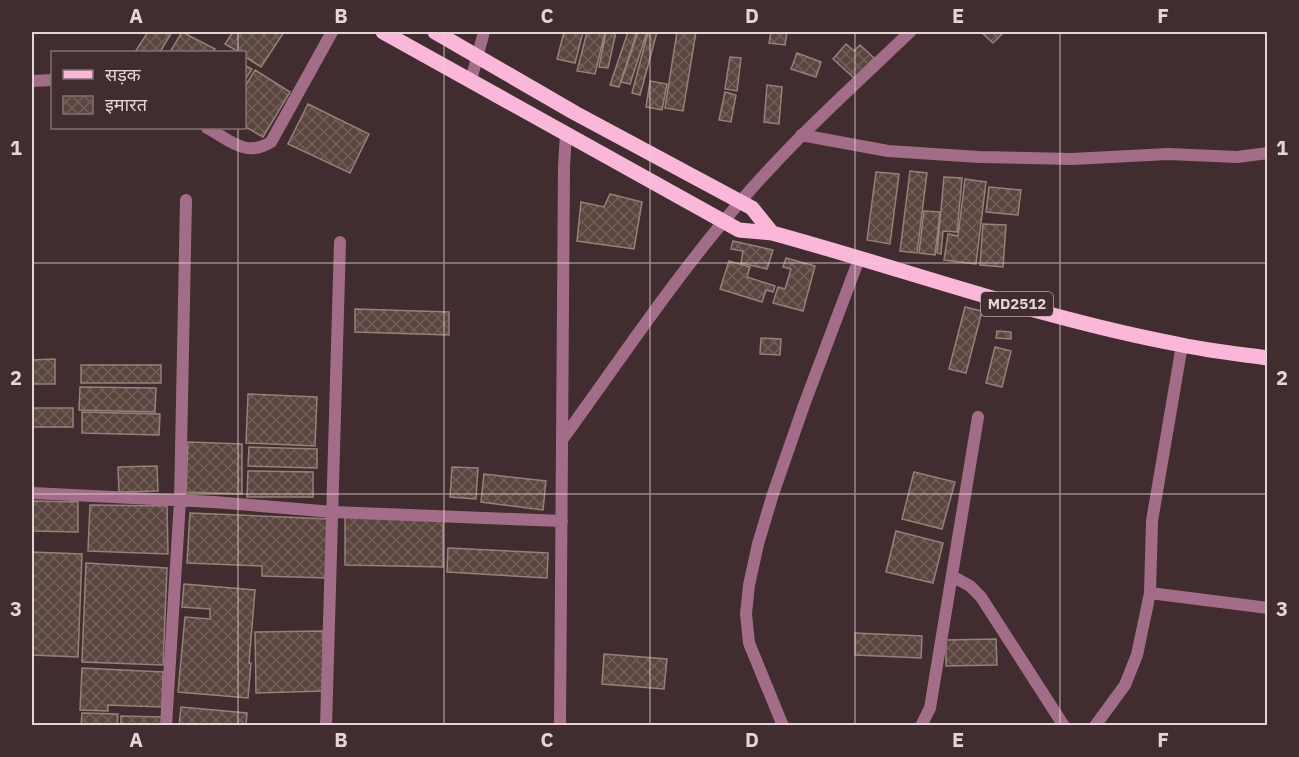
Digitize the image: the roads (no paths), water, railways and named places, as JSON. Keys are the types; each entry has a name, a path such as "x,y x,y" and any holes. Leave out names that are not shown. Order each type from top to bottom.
{"main road":[{"name":"MD2512","path":"382,32 739,230 772,233 1044,312 1182,345 1268,358"},
{"path":"435,32 575,114 752,208 772,233"}],"street":[{"path":"209,129 249,150 260,149 271,142 332,32"},
{"path":"471,80 484,32"},
{"path":"562,440 699,252 740,202 801,135 910,32"},
{"path":"32,81 51,80"},
{"path":"560,726 566,134"},
{"path":"801,135 888,151 978,157 1072,159 1168,154 1237,157 1268,153"},
{"path":"166,726 180,501 186,200"},
{"path":"326,726 340,242"},
{"path":"783,726 749,643 747,614 749,585 758,544 773,495 859,259"},
{"path":"1098,724 1125,685 1137,655 1150,593 1152,521 1182,345"},
{"path":"921,726 930,708 978,417"},
{"path":"32,493 214,502 333,512 562,521"},
{"path":"952,576 970,586 981,597 1064,726"},
{"path":"1150,593 1268,609"}]}
